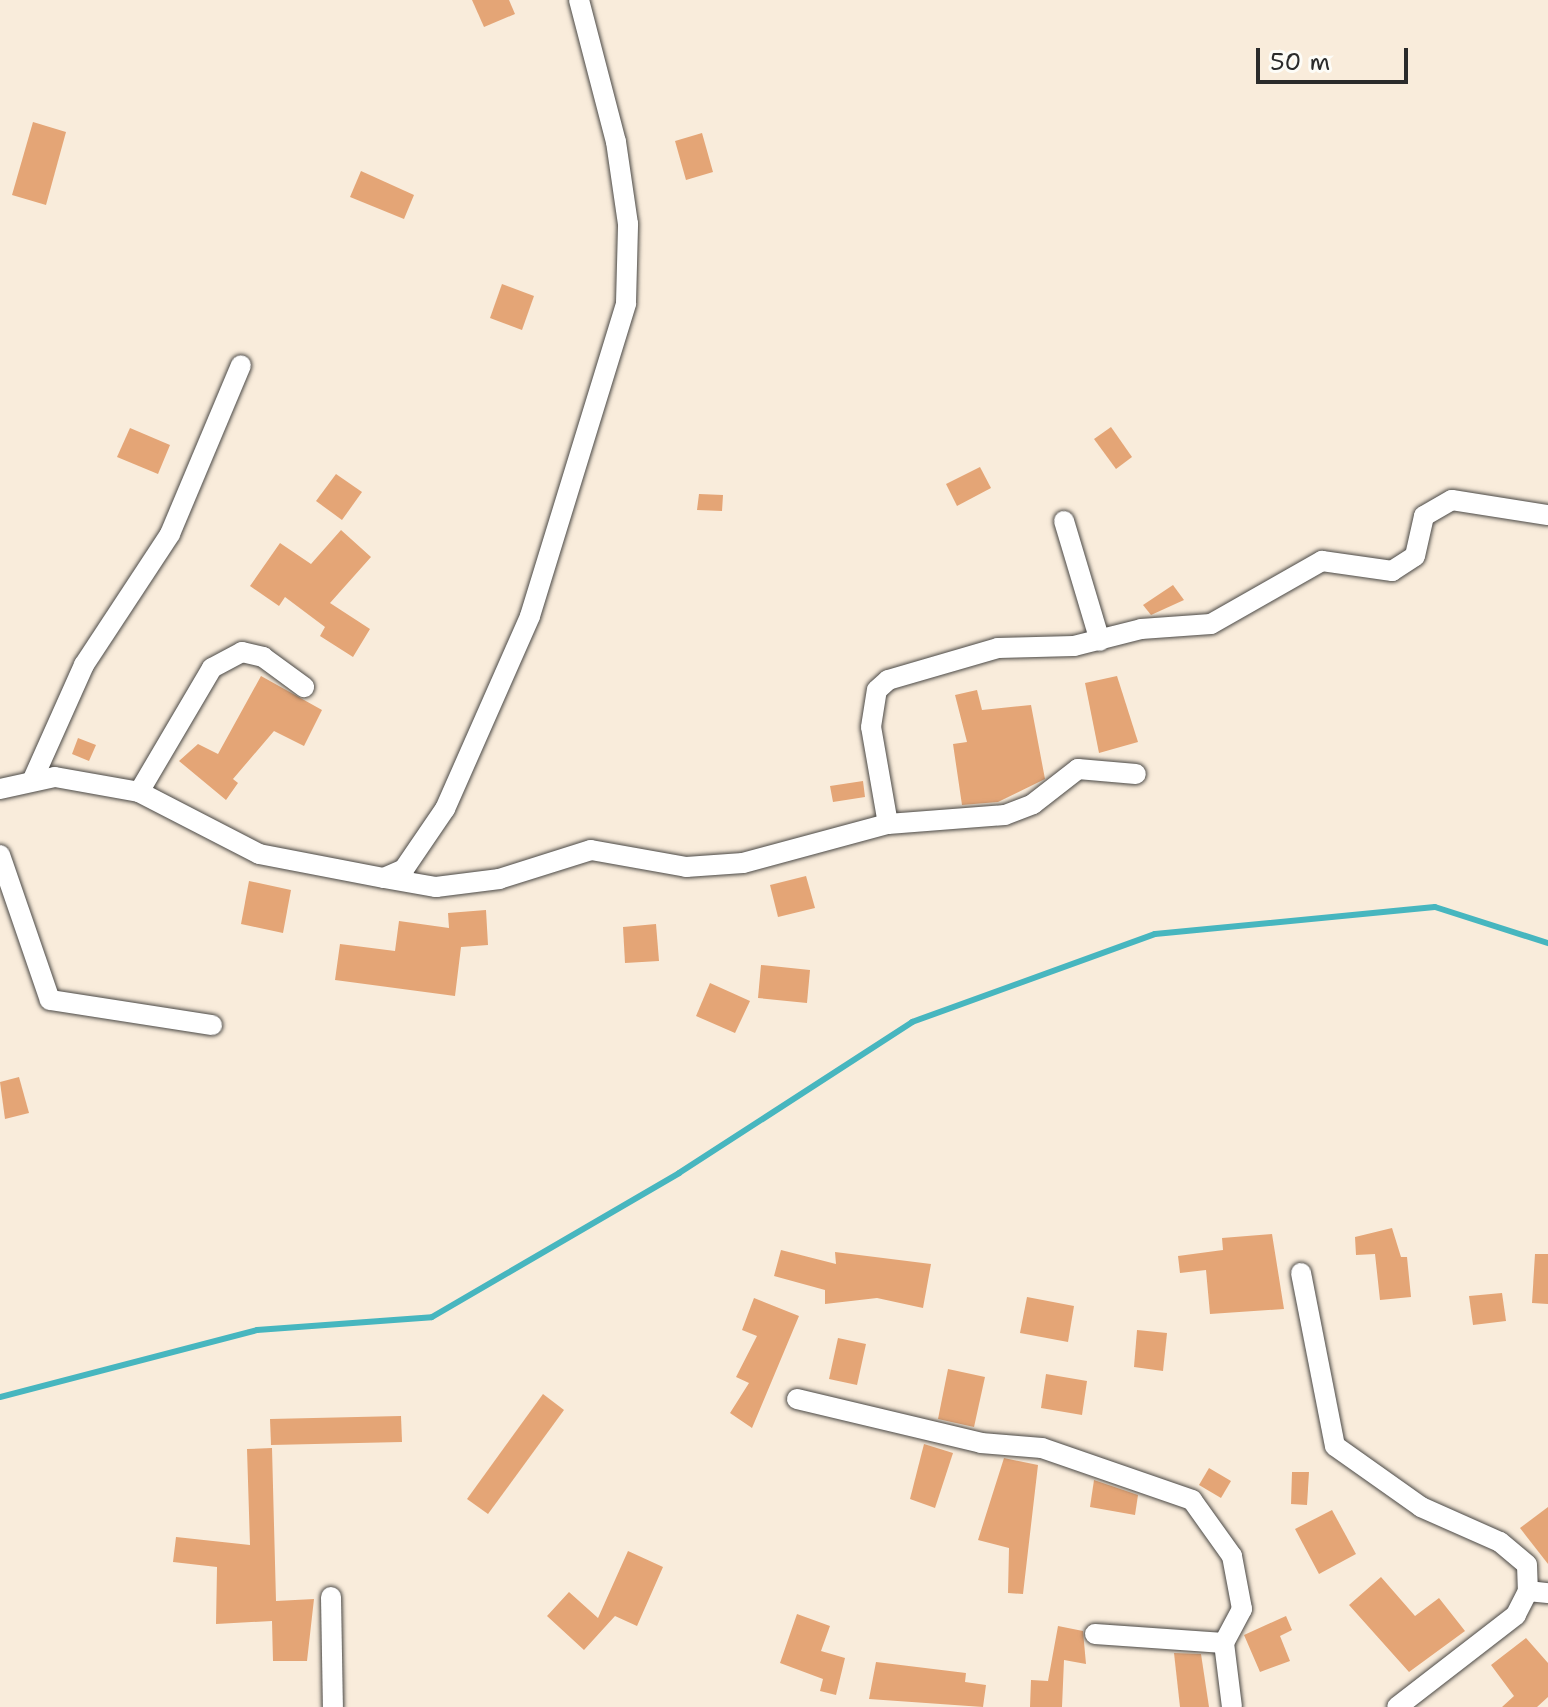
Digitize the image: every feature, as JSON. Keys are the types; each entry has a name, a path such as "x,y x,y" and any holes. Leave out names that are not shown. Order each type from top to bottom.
{"street":[{"path":"384,878 404,869 445,809 530,616 626,303 628,224 616,142 579,0"},
{"path":"33,779 84,665 170,534 241,365"},
{"path":"888,824 871,727 877,690 888,680 998,648 1100,641 1211,624 1322,561 1392,571 1415,556 1424,516 1452,500 1548,515"},
{"path":"1064,521 1100,641"},
{"path":"139,792 212,668 242,652 263,657 304,687"},
{"path":"0,789 33,779 139,792 259,854 436,887 499,879 591,850 686,867 743,863 888,824 1005,815 1033,804 1078,769 1136,774"},
{"path":"0,855 50,1000 212,1025"},
{"path":"1301,1273 1335,1446 1421,1507 1500,1542 1527,1565 1538,1592 1516,1615 1397,1707"},
{"path":"797,1399 981,1443 1042,1448 1192,1500 1232,1556 1242,1609 1224,1643 1232,1707"},
{"path":"331,1597 333,1707"},
{"path":"1095,1634 1224,1643"}],"building":[{"path":"472,0 509,0 515,14 484,27"},
{"path":"33,122 66,132 46,205 12,195"},
{"path":"702,133 713,172 686,180 675,141"},
{"path":"361,171 414,195 404,219 350,197"},
{"path":"502,284 534,296 522,330 490,318"},
{"path":"1111,427 1132,457 1116,469 1094,439"},
{"path":"130,428 170,445 158,474 117,457"},
{"path":"980,467 991,488 957,506 946,484"},
{"path":"336,474 362,492 342,520 316,501"},
{"path":"699,494 723,495 722,511 697,510"},
{"path":"341,530 371,557 330,603 370,629 353,657 320,636 325,627 285,597 279,606 250,586 280,543 311,564"},
{"path":"1173,585 1184,600 1151,615 1143,605"},
{"path":"261,676 322,710 304,746 274,731 233,779 238,783 226,800 179,761 198,744 218,754"},
{"path":"1117,676 1138,742 1099,753 1085,683"},
{"path":"977,690 982,710 1031,705 1045,779 998,802 962,805 953,744 967,742 955,695"},
{"path":"78,738 96,745 89,761 72,754"},
{"path":"863,781 865,797 833,802 830,786"},
{"path":"806,876 815,908 778,917 770,885"},
{"path":"249,881 291,890 283,933 241,924"},
{"path":"486,910 488,945 461,947 455,996 335,980 340,944 395,951 399,921 449,928 448,913"},
{"path":"656,924 659,961 625,963 623,927"},
{"path":"761,965 810,970 807,1003 758,998"},
{"path":"710,983 750,1001 735,1033 696,1016"},
{"path":"19,1077 29,1113 5,1119 0,1082"},
{"path":"1392,1228 1401,1257 1407,1257 1411,1297 1380,1300 1375,1254 1356,1255 1355,1237"},
{"path":"1272,1234 1284,1309 1210,1314 1206,1270 1180,1273 1178,1256 1223,1250 1222,1238"},
{"path":"781,1250 836,1264 835,1252 931,1264 923,1308 877,1298 825,1304 825,1290 774,1276"},
{"path":"1535,1254 1548,1254 1548,1304 1532,1303"},
{"path":"1502,1293 1506,1321 1473,1325 1469,1296"},
{"path":"1027,1297 1074,1306 1068,1342 1020,1333"},
{"path":"754,1298 799,1316 752,1428 730,1413 749,1383 736,1377 757,1336 742,1330"},
{"path":"1137,1330 1167,1333 1163,1371 1134,1367"},
{"path":"838,1338 866,1344 857,1385 829,1379"},
{"path":"948,1369 985,1377 974,1427 938,1419"},
{"path":"1046,1374 1087,1381 1082,1415 1041,1408"},
{"path":"543,1394 564,1410 488,1514 467,1499"},
{"path":"401,1416 402,1442 271,1445 270,1419"},
{"path":"924,1444 953,1453 935,1508 910,1499"},
{"path":"272,1448 276,1601 314,1599 307,1661 273,1661 272,1621 216,1624 217,1567 173,1562 176,1537 250,1545 247,1449"},
{"path":"1004,1458 1038,1465 1023,1594 1008,1593 1009,1548 978,1540"},
{"path":"1209,1468 1231,1481 1221,1498 1199,1485"},
{"path":"1292,1472 1309,1472 1307,1505 1291,1504"},
{"path":"1094,1480 1138,1495 1135,1515 1090,1507"},
{"path":"1548,1507 1548,1564 1520,1528"},
{"path":"1332,1510 1356,1554 1319,1574 1295,1529"},
{"path":"628,1551 663,1567 637,1626 615,1616 584,1650 547,1616 569,1592 598,1618"},
{"path":"1381,1577 1415,1616 1439,1598 1465,1631 1409,1672 1349,1605"},
{"path":"797,1614 830,1626 821,1651 845,1658 836,1695 820,1691 823,1679 780,1663"},
{"path":"1286,1616 1292,1630 1280,1636 1290,1661 1260,1672 1244,1635"},
{"path":"1058,1626 1083,1631 1086,1664 1064,1660 1062,1707 1030,1707 1031,1680 1048,1681"},
{"path":"1526,1638 1548,1663 1548,1697 1537,1707 1502,1707 1514,1696 1491,1665"},
{"path":"1174,1653 1201,1654 1209,1707 1180,1707"},
{"path":"876,1662 966,1673 965,1682 986,1685 983,1707 869,1699"}],"waterway":[{"path":"0,1397 257,1330 432,1317 679,1173 912,1022 1155,934 1435,907 1548,943"}]}
